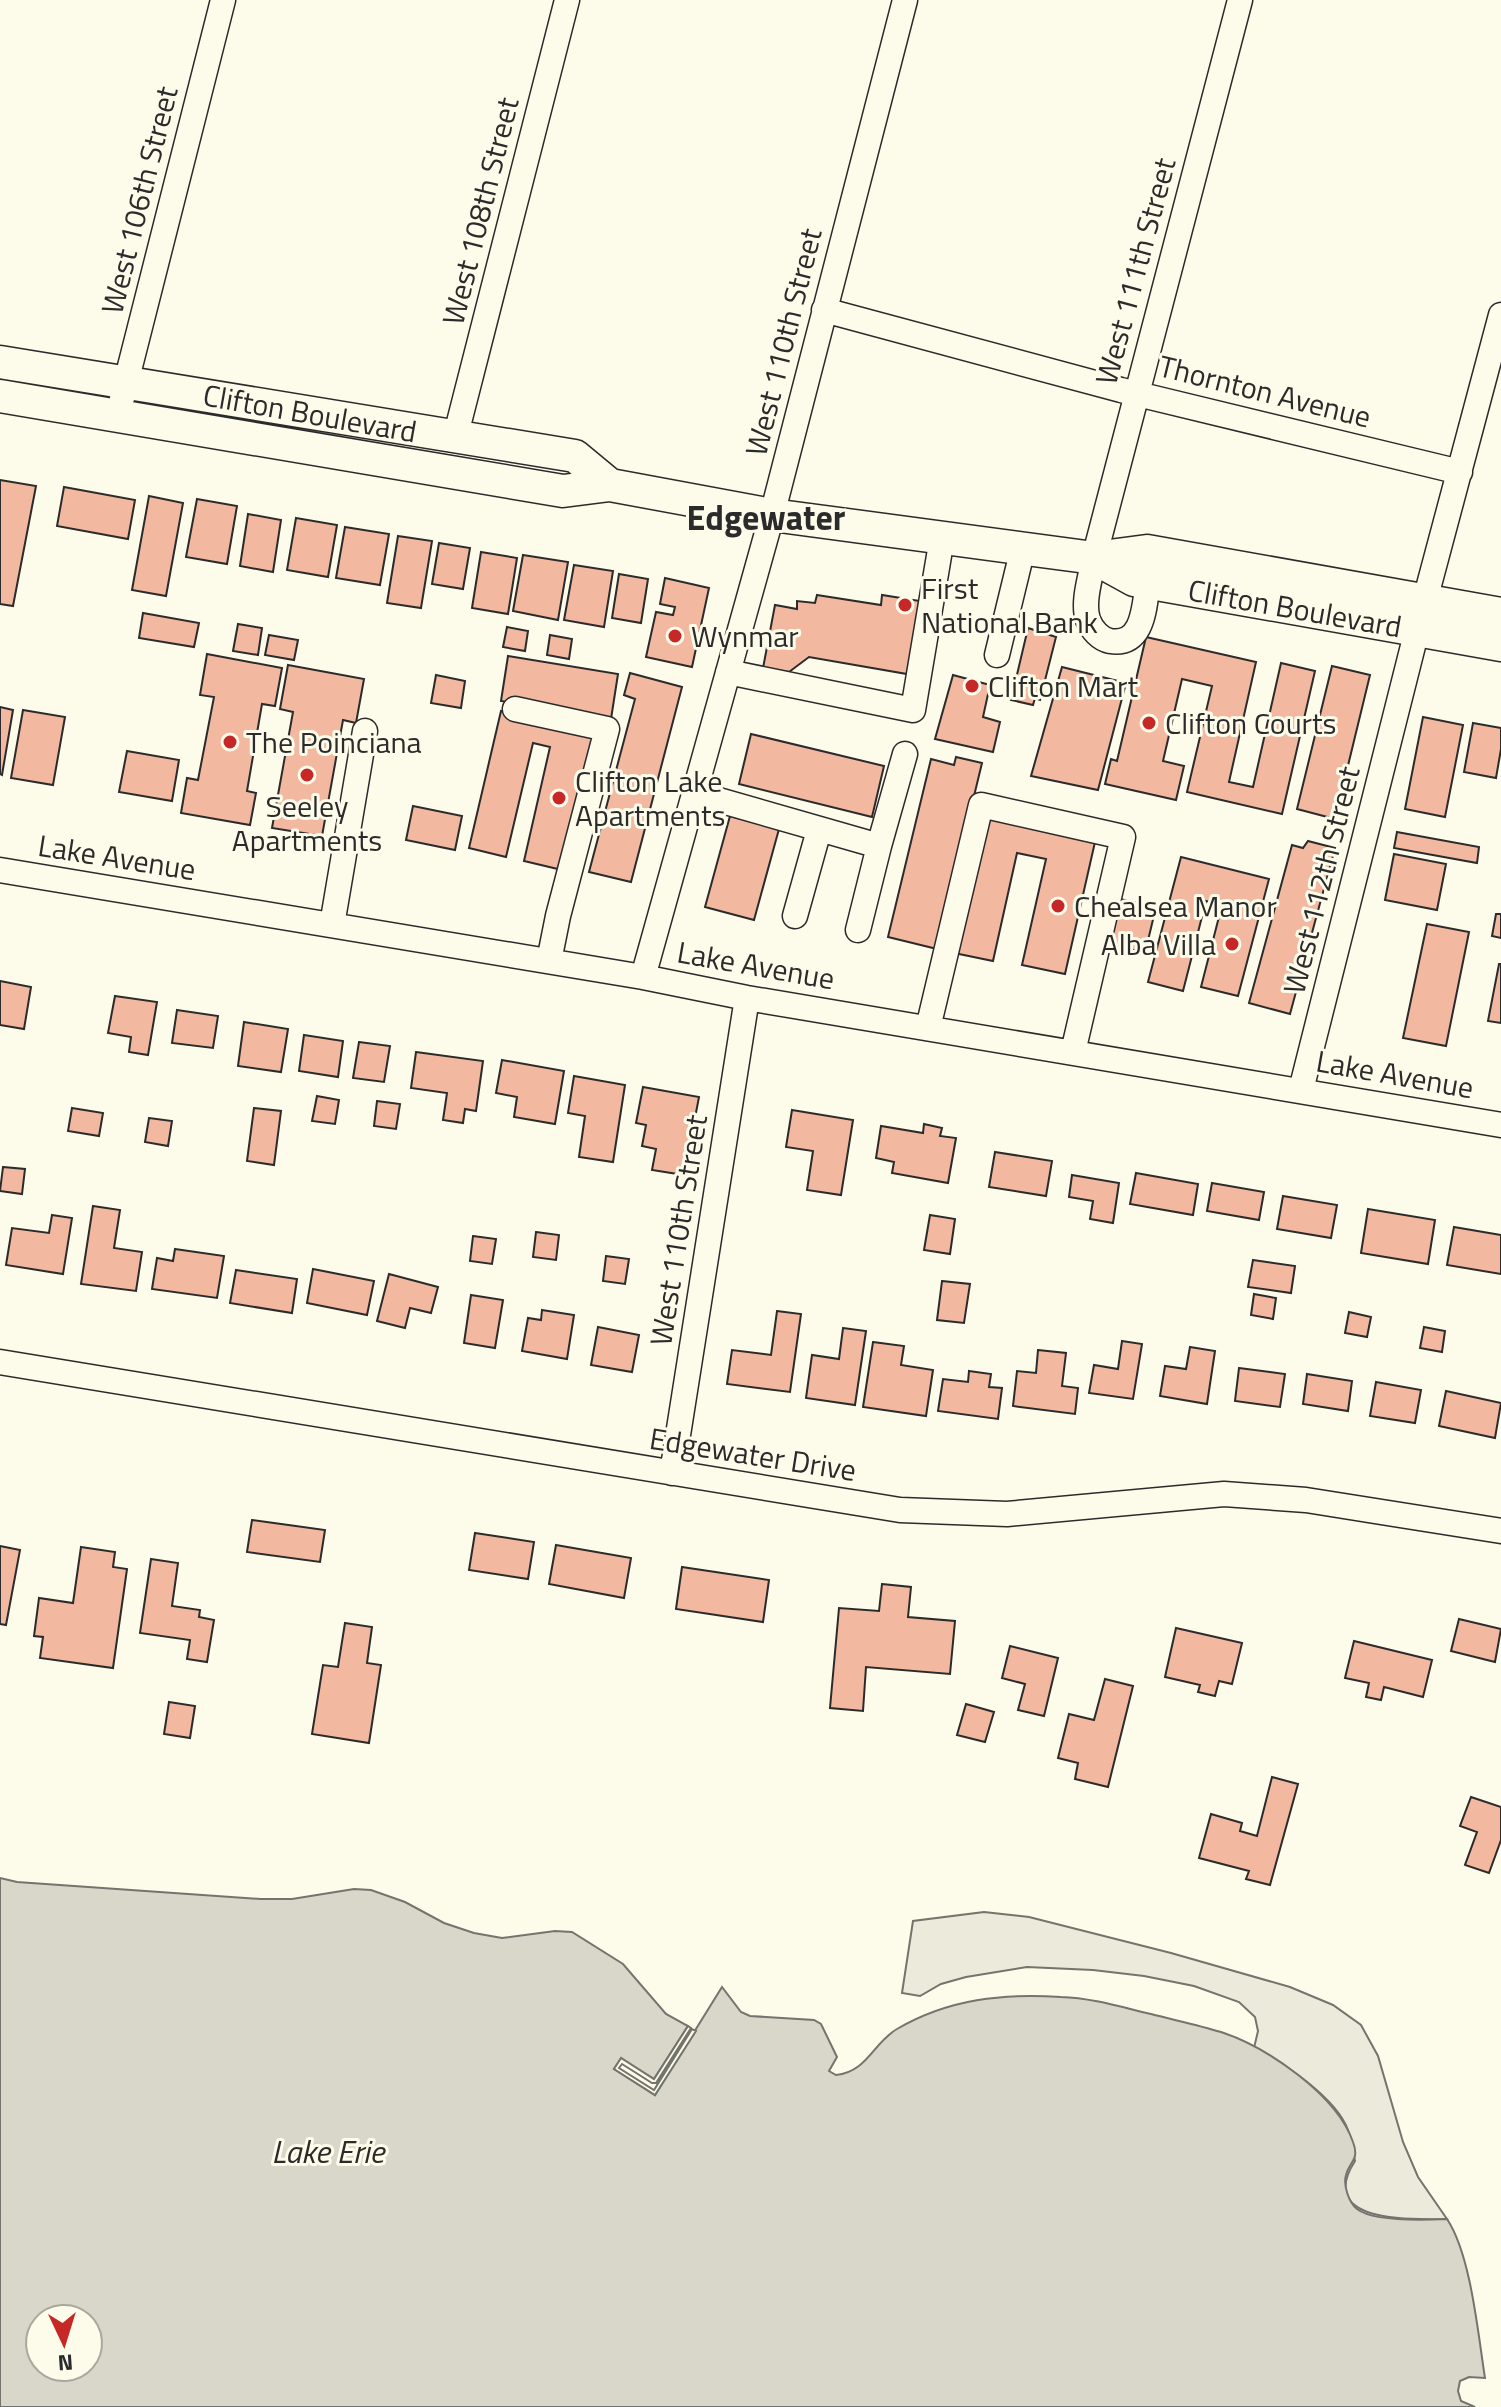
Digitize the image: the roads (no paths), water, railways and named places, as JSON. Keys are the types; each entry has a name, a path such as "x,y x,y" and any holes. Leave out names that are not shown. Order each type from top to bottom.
{"main road":[{"name":"Clifton Boulevard","path":"0,362 575,456 610,485"},
{"name":"Clifton Boulevard","path":"0,396 563,491 610,485 772,515 1094,558 1147,551 1421,615 1501,645"},
{"name":"Clifton Boulevard","path":"1094,558 1134,580 1148,582 1421,615 1501,614"}],"street":[{"name":"West 106th Street","path":"118,416 223,0"},
{"name":"West 108th Street","path":"455,438 567,0"},
{"name":"West 110th Street","path":"643,977 772,515 905,0"},
{"name":"West 111th Street","path":"1148,582 1140,626 1134,635 1120,642 1105,640 1095,632 1087,618 1094,558 1240,0"},
{"name":"Thornton Avenue","path":"824,310 1136,393 1460,472"},
{"name":"West 112th Street","path":"1301,1090 1421,615 1460,472 1491,390 1501,315"},
{"path":"728,672 913,710 942,538"},
{"path":"997,655 1023,548"},
{"path":"515,709 607,729 549,961"},
{"path":"332,925 365,731"},
{"path":"858,930 905,754"},
{"path":"694,793 879,846"},
{"path":"928,1028 981,805 1123,837 1073,1052"},
{"path":"795,916 819,830"},
{"name":"Lake Avenue","path":"0,870 1501,1125"},
{"name":"West 110th Street","path":"672,1473 747,998"},
{"name":"Edgewater Drive","path":"0,1362 900,1510 1007,1514 1224,1494 1306,1500 1501,1531"}],"water":[{"name":"Lake Erie","path":"0,1878 17,1882 261,1899 292,1899 354,1889 371,1890 474,1933 502,1938 555,1931 572,1932 623,1964 666,2014 688,2026 654,2079 621,2059 614,2069 655,2095 722,1987 741,2012 750,2016 814,2020 821,2024 837,2057 829,2071 836,2075 855,2069 889,2035 916,2019 956,2005 998,1997 1084,1999 1221,2032 1279,2061 1332,2107 1345,2124 1355,2148 1355,2157 1347,2171 1345,2184 1349,2198 1357,2209 1387,2218 1447,2219 1468,2274 1485,2378 1469,2377 1460,2381 1458,2391 1461,2401 1475,2407 0,2407"}],"place":[{"name":"First National Bank","path":"905,605"},
{"name":"Wynmar","path":"675,636"},
{"name":"Clifton Mart","path":"972,686"},
{"name":"Clifton Courts","path":"1149,723"},
{"name":"The Poinciana","path":"230,742"},
{"name":"Seeley Apartments","path":"307,775"},
{"name":"Clifton Lake Apartments","path":"559,798"},
{"name":"Chealsea Manor","path":"1058,906"},
{"name":"Alba Villa","path":"1232,944"}],"district":[{"name":"Edgewater","path":"766,517"}]}
